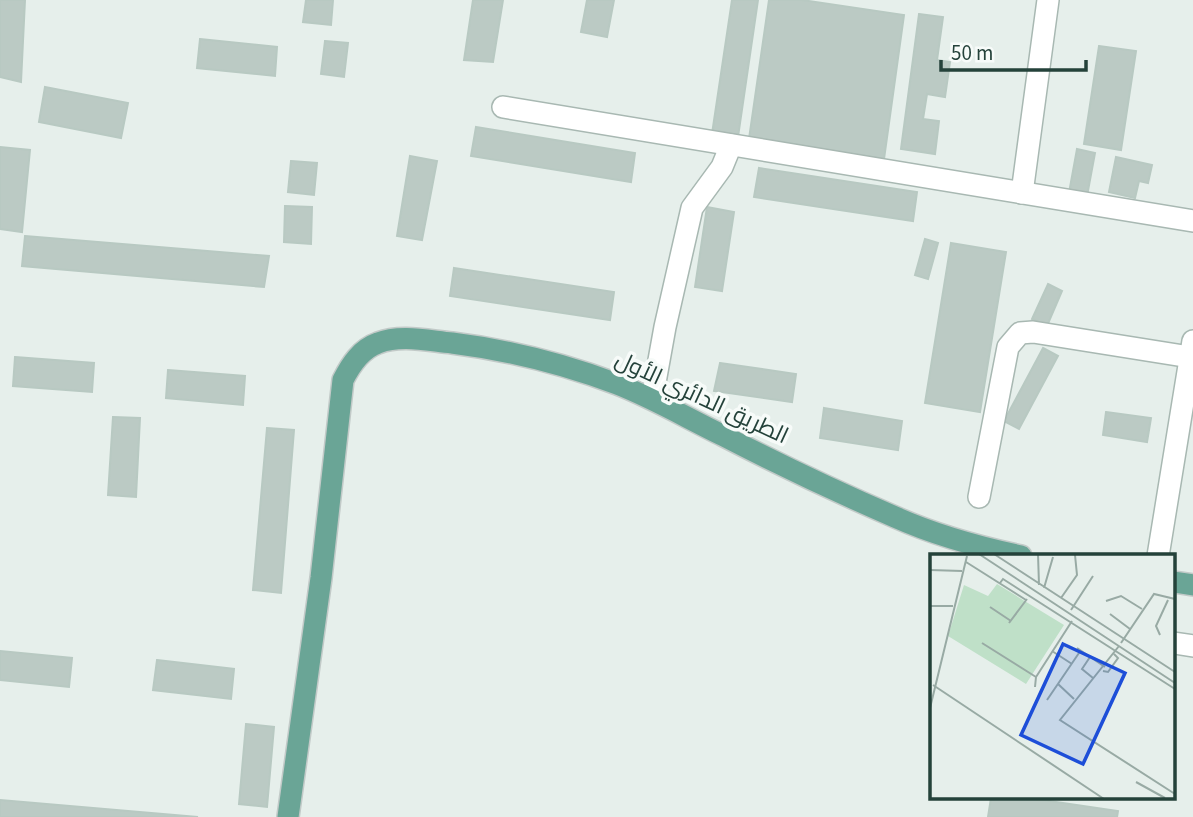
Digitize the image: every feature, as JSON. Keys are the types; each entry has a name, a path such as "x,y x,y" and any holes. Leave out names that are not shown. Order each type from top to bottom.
{"main road":[{"name":"الطريق الدائري الأول","path":"288,817 321,578 343,380 354,361 369,347 388,340 459,344 543,360 604,380 652,399 721,435 897,518 944,535 1014,554"}],"street":[{"path":"1021,193 1048,0"},
{"path":"503,107 1193,221"},
{"path":"652,399 691,208 722,167 732,145"},
{"path":"979,497 1008,346 1020,333 1033,332 1192,349 1158,554"}],"building":[{"path":"0,0 25,0 21,82 0,77"},
{"path":"306,0 333,0 331,25 303,22"},
{"path":"473,0 503,0 493,62 464,60"},
{"path":"587,0 614,0 607,37 581,32"},
{"path":"732,0 758,0 738,137 712,134"},
{"path":"769,0 802,0 904,15 884,159 749,139"},
{"path":"919,14 943,17 937,60 950,62 945,97 927,94 923,119 939,121 935,154 901,149"},
{"path":"200,39 277,47 275,76 197,68"},
{"path":"325,41 348,43 344,77 321,74"},
{"path":"1099,46 1136,51 1121,150 1084,144"},
{"path":"45,87 128,103 121,138 39,122"},
{"path":"476,127 635,153 631,182 471,156"},
{"path":"0,147 30,150 22,232 0,229"},
{"path":"1077,149 1095,153 1087,196 1069,193"},
{"path":"410,156 437,161 422,240 397,236"},
{"path":"1116,157 1152,165 1148,183 1139,181 1135,198 1109,192"},
{"path":"291,161 317,163 314,195 288,192"},
{"path":"759,168 917,192 913,221 754,197"},
{"path":"285,206 312,207 311,244 284,242"},
{"path":"707,207 734,212 722,291 695,287"},
{"path":"25,236 269,256 264,287 22,266"},
{"path":"925,239 938,243 928,279 915,275"},
{"path":"951,243 1006,252 980,412 925,403"},
{"path":"454,268 614,292 610,320 450,296"},
{"path":"1048,284 1062,291 1047,326 1032,319"},
{"path":"1043,348 1058,356 1019,429 1004,421"},
{"path":"15,357 94,363 92,392 13,386"},
{"path":"720,363 796,374 792,402 714,391"},
{"path":"168,370 245,376 243,405 166,398"},
{"path":"824,408 902,421 898,450 820,438"},
{"path":"1106,412 1151,418 1147,442 1103,435"},
{"path":"113,417 140,418 136,497 108,495"},
{"path":"267,428 294,430 281,593 253,590"},
{"path":"0,651 72,658 69,687 0,680"},
{"path":"157,660 234,669 231,699 153,690"},
{"path":"246,724 274,727 267,807 239,804"},
{"path":"0,800 198,817 0,817"},
{"path":"991,800 1043,800 1118,811 1117,817 988,817"}]}
